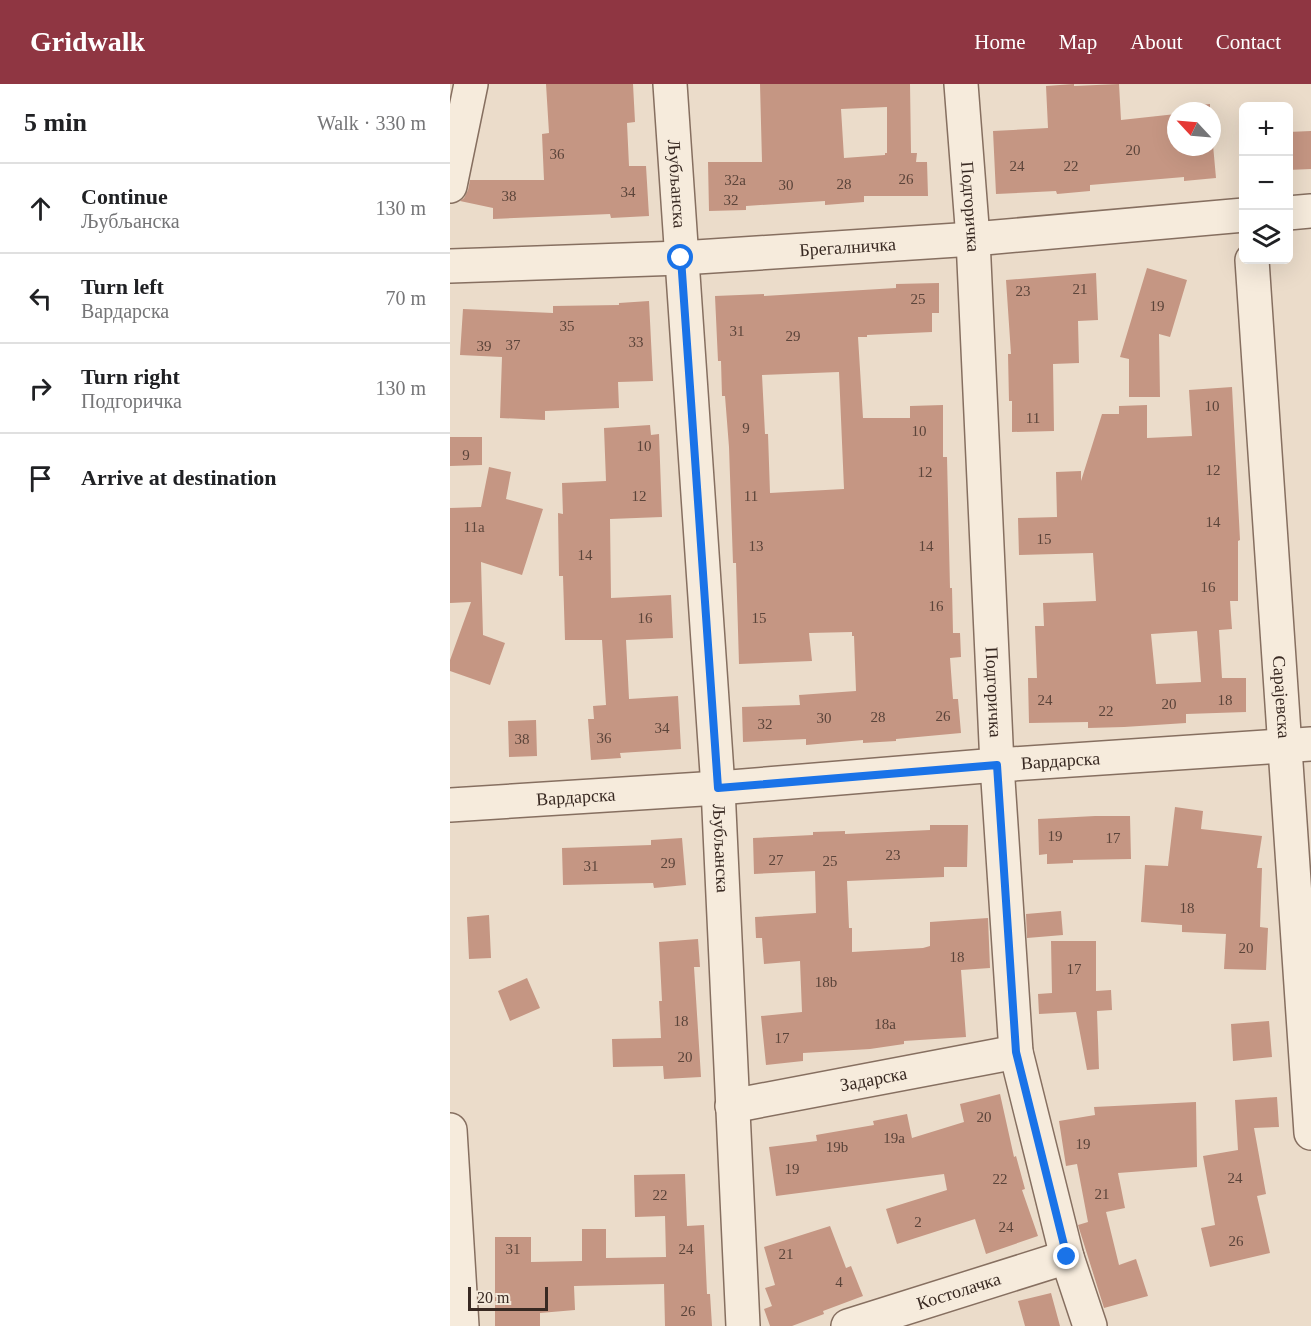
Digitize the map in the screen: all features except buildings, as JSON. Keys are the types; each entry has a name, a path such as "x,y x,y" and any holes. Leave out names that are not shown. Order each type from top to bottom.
{"street":[{"path":"450,186 471,84"},
{"name":"Љубљанска","path":"670,84 718,788 743,1326"},
{"name":"Подгоричка","path":"961,84 973,239 997,765 1016,1052 1067,1257 1090,1326"},
{"path":"1293,213 1311,212"},
{"name":"Брегалничка","path":"450,266 681,258 973,239 1239,215"},
{"name":"Сарајевска","path":"1252,264 1298,744 1311,1133"},
{"name":"Вардарска","path":"450,805 718,788 997,765 1298,744"},
{"name":"Задарска","path":"732,1106 1016,1052"},
{"path":"450,1130 462,1326"},
{"name":"Костолачка","path":"848,1326 1067,1257"}],"route":[{"path":"681,258 718,788 997,765 1016,1052 1067,1257"}]}
